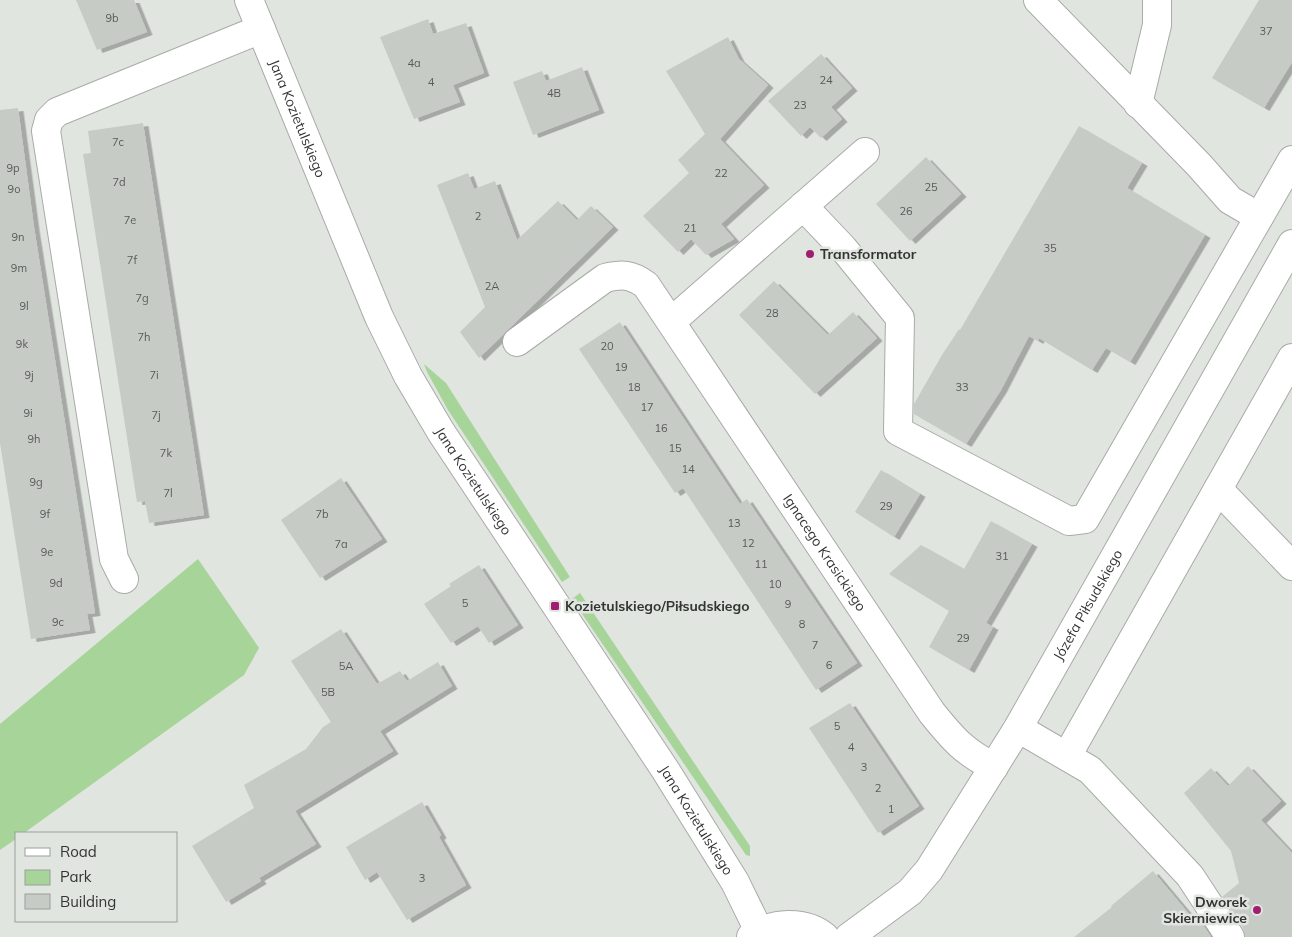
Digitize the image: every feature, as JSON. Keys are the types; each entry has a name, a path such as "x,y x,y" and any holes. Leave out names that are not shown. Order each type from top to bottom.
{"street":[{"name":"Jana Kozietulskiego","path":"249,0 379,317 408,376 441,432 666,771 735,882 755,934"},
{"path":"1038,0 1199,165 1230,200 1259,217"},
{"path":"1138,104 1157,25 1157,0"},
{"path":"124,579 114,559 46,131 47,126 49,120 57,112 261,29"},
{"path":"672,321 865,152"},
{"path":"803,206 843,248 900,318 898,431 1069,521 1085,519 1292,160"},
{"name":"Józefa Piłsudskiego","path":"849,937 910,892 929,870 1018,728 1291,245"},
{"name":"Ignacego Krasickiego","path":"517,342 605,278 622,274 635,277 646,285 672,321 932,713 953,739 970,755 994,767"},
{"path":"1067,756 1292,358"},
{"path":"1218,489 1292,566"},
{"path":"1018,728 1090,770 1190,876 1230,937"},
{"path":"755,934 780,925 800,926 825,937"}],"green space":[{"path":"424,364 446,383 570,577 562,582 448,410"},
{"path":"198,559 259,648 244,675 25,832 15,832 15,840 0,850 0,724"},
{"path":"580,593 750,846 750,856 746,855 572,599"}],"building":[{"path":"76,0 134,0 147,32 97,50"},
{"path":"1259,0 1292,0 1292,62 1264,108 1212,78"},
{"path":"428,19 433,34 466,23 484,73 453,85 460,102 414,119 380,37"},
{"path":"728,37 739,59 768,85 720,139 764,185 721,224 734,239 706,255 691,239 678,252 643,216 689,173 678,160 705,134 666,71"},
{"path":"821,54 852,88 831,107 842,119 821,138 810,127 801,136 768,101"},
{"path":"582,67 599,110 533,135 513,82 542,71 546,81"},
{"path":"18,108 34,227 95,613 87,614 90,630 31,639 0,443 0,110"},
{"path":"143,123 204,515 149,523 145,501 137,502 83,154 91,153 88,131"},
{"path":"1079,126 1142,163 1127,188 1205,235 1130,362 1106,348 1092,370 1039,338 1038,341 1029,336 1001,390 966,444 914,414 914,404 942,355 960,330"},
{"path":"926,157 961,194 910,241 876,204"},
{"path":"468,173 474,189 495,181 517,240 558,201 577,220 591,206 613,227 479,358 460,332 485,307 437,185"},
{"path":"774,281 828,335 853,312 877,338 815,394 739,315"},
{"path":"620,322 740,504 747,499 857,663 816,690 683,488 675,493 579,349"},
{"path":"881,470 920,494 894,537 855,512"},
{"path":"341,478 382,539 320,578 281,520"},
{"path":"991,521 1032,544 986,623 993,627 969,670 929,647 949,611 889,574 921,545 964,569"},
{"path":"479,565 518,625 489,643 478,626 451,643 424,604 451,586 449,584"},
{"path":"341,629 377,684 400,671 407,681 438,662 452,686 380,731 393,751 295,811 316,844 259,878 261,881 226,902 192,846 254,808 244,785 306,749 323,727 331,722 291,661"},
{"path":"850,703 919,806 878,833 809,728"},
{"path":"1248,766 1281,801 1261,820 1292,853 1292,937 1245,937 1243,928 1222,897 1239,883 1231,851 1184,793 1211,768 1228,786"},
{"path":"422,802 466,885 407,920 377,872 365,880 346,847"},
{"path":"1153,871 1195,921 1198,917 1211,937 1074,937 1112,907"}],"place":[{"name":"Transformator","path":"810,254"},
{"name":"Kozietulskiego/Piłsudskiego","path":"555,606"},
{"name":"Dworek Skierniewice","path":"1257,910"}]}
